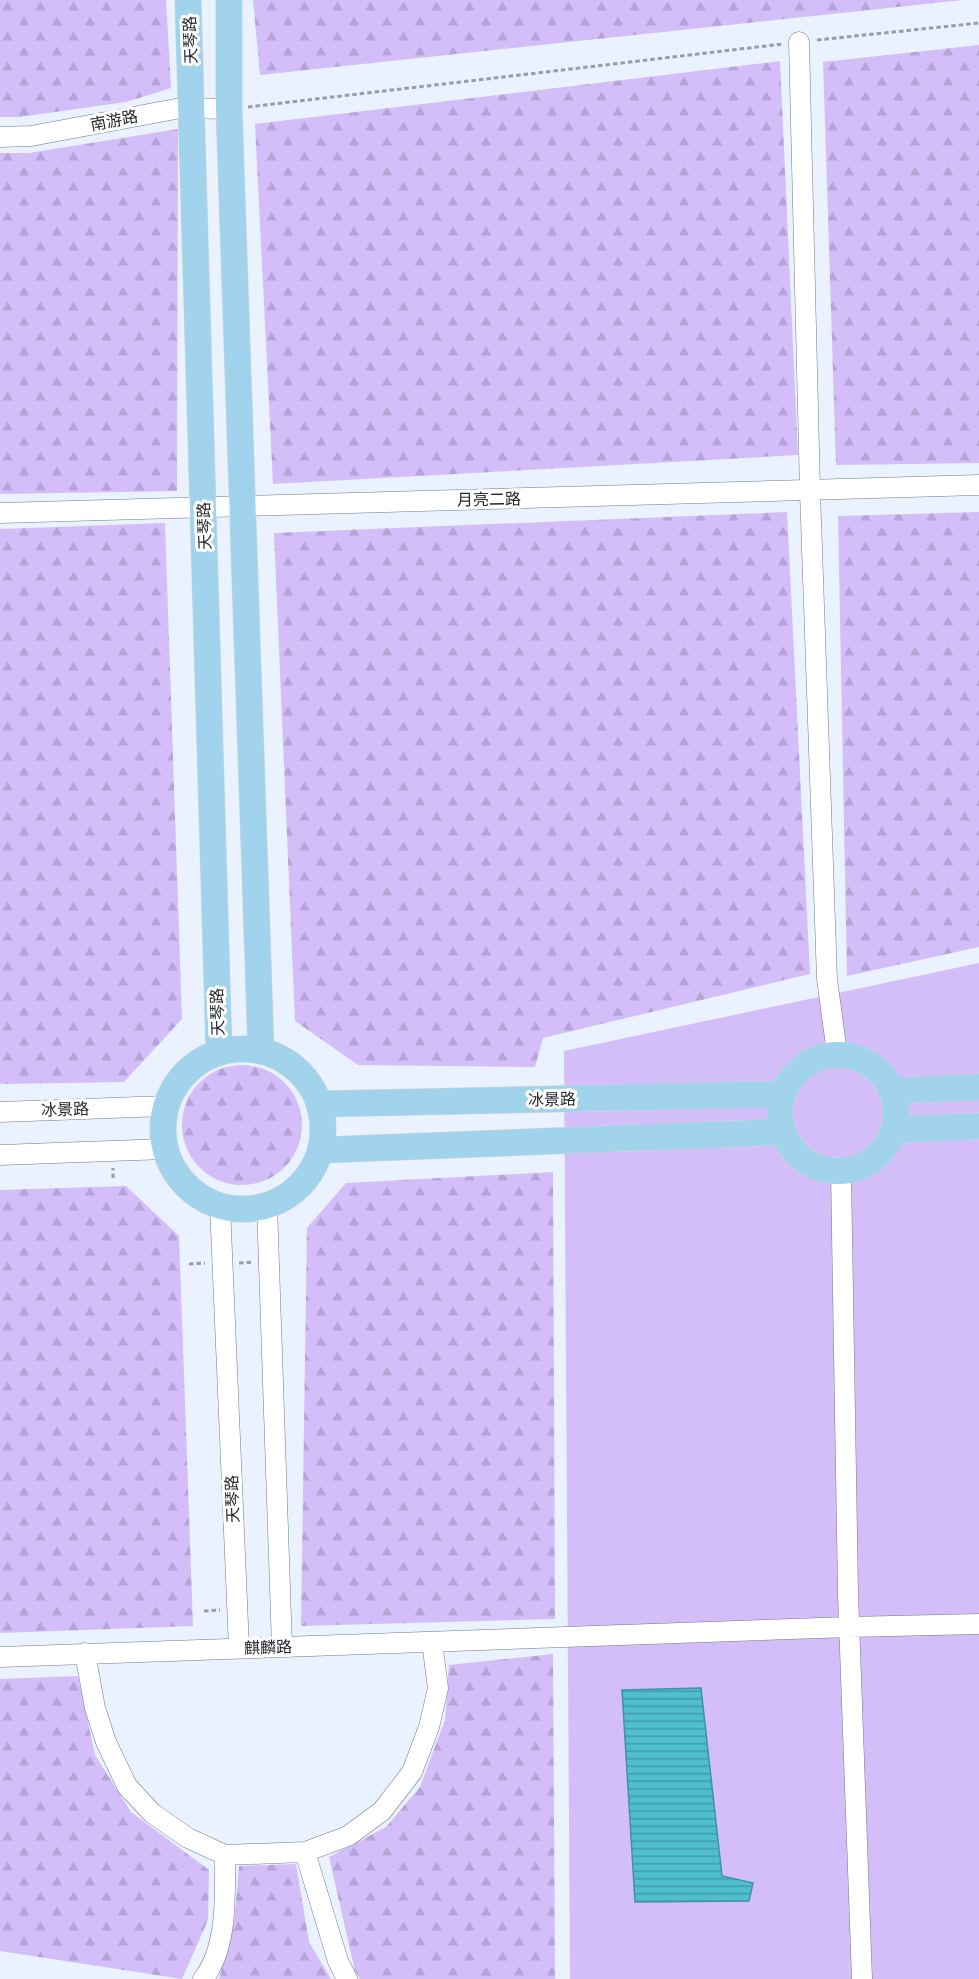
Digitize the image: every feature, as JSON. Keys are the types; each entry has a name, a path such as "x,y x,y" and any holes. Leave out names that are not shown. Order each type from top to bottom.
{"main road":[{"name":"天琴路","path":"188,0 219,1052"},
{"path":"229,0 229,109 261,1050"},
{"path":"240,1048 261,1050 287,1061 307,1080 320,1104 324,1127 321,1150 310,1175 291,1194 267,1206 244,1210 220,1206 196,1194 177,1174 165,1149 163,1127 166,1106 177,1083 195,1064 219,1052 240,1048"},
{"path":"837,1053 860,1059 876,1069 888,1083 891,1091 895,1101 896,1120 890,1139 879,1154 863,1165 841,1172 807,1162 792,1149 783,1132 780,1113 783,1094 792,1077 805,1064 823,1056 837,1053"},
{"path":"891,1091 979,1087"},
{"name":"冰景路","path":"320,1104 783,1094"},
{"path":"893,1130 979,1126"},
{"path":"321,1150 783,1132"}],"street":[{"path":"799,42 810,491 827,980 837,1053"},
{"name":"南游路","path":"0,137 31,136 181,108 229,109"},
{"name":"月亮二路","path":"0,513 242,504 979,485"},
{"name":"冰景路","path":"0,1112 166,1106"},
{"path":"0,1155 165,1149"},
{"path":"841,1172 849,1627 862,1979"},
{"name":"天琴路","path":"220,1206 238,1648"},
{"path":"267,1206 282,1647"},
{"name":"麒麟路","path":"0,1657 979,1624"},
{"path":"85,1653 95,1708 106,1742 127,1786 152,1813 188,1838 225,1855 305,1852 348,1836 382,1810 412,1772 429,1727 438,1688 432,1642"},
{"path":"305,1852 338,1961 347,1979"},
{"path":"203,1979 213,1967 224,1915 225,1855"}],"path":[{"path":"229,109 979,23"}],"green space":[{"path":"0,0 166,0 171,88 126,102 20,117 0,117"},
{"path":"253,0 963,0 260,75"},
{"path":"979,45 979,463 836,465 823,62"},
{"path":"780,61 798,455 273,484 255,124"},
{"path":"178,129 177,491 0,494 0,153 29,153"},
{"path":"787,512 810,974 543,1038 535,1067 358,1065 295,1021 274,533"},
{"path":"979,512 979,947 847,976 838,516"},
{"path":"165,523 182,1019 124,1082 0,1084 0,529"},
{"path":"979,963 979,1979 570,1979 564,1051"},
{"path":"242,1065 265,1070 284,1083 297,1102 302,1125 297,1148 284,1167 265,1180 242,1185 219,1180 200,1167 187,1148 182,1125 187,1102 200,1083 219,1070"},
{"path":"553,1172 555,1619 301,1626 307,1228 346,1183"},
{"path":"126,1186 179,1236 193,1626 0,1633 0,1190"},
{"path":"553,1654 555,1979 360,1979 355,1971 329,1857 386,1827 420,1787 445,1720 449,1665"},
{"path":"78,1676 95,1755 131,1812 209,1870 208,1920 182,1979 0,1951 0,1679"},
{"path":"296,1864 309,1942 331,1979 219,1979 234,1924 239,1866"}],"water":[{"path":"701,1688 722,1876 753,1883 749,1901 635,1902 622,1690"}]}
